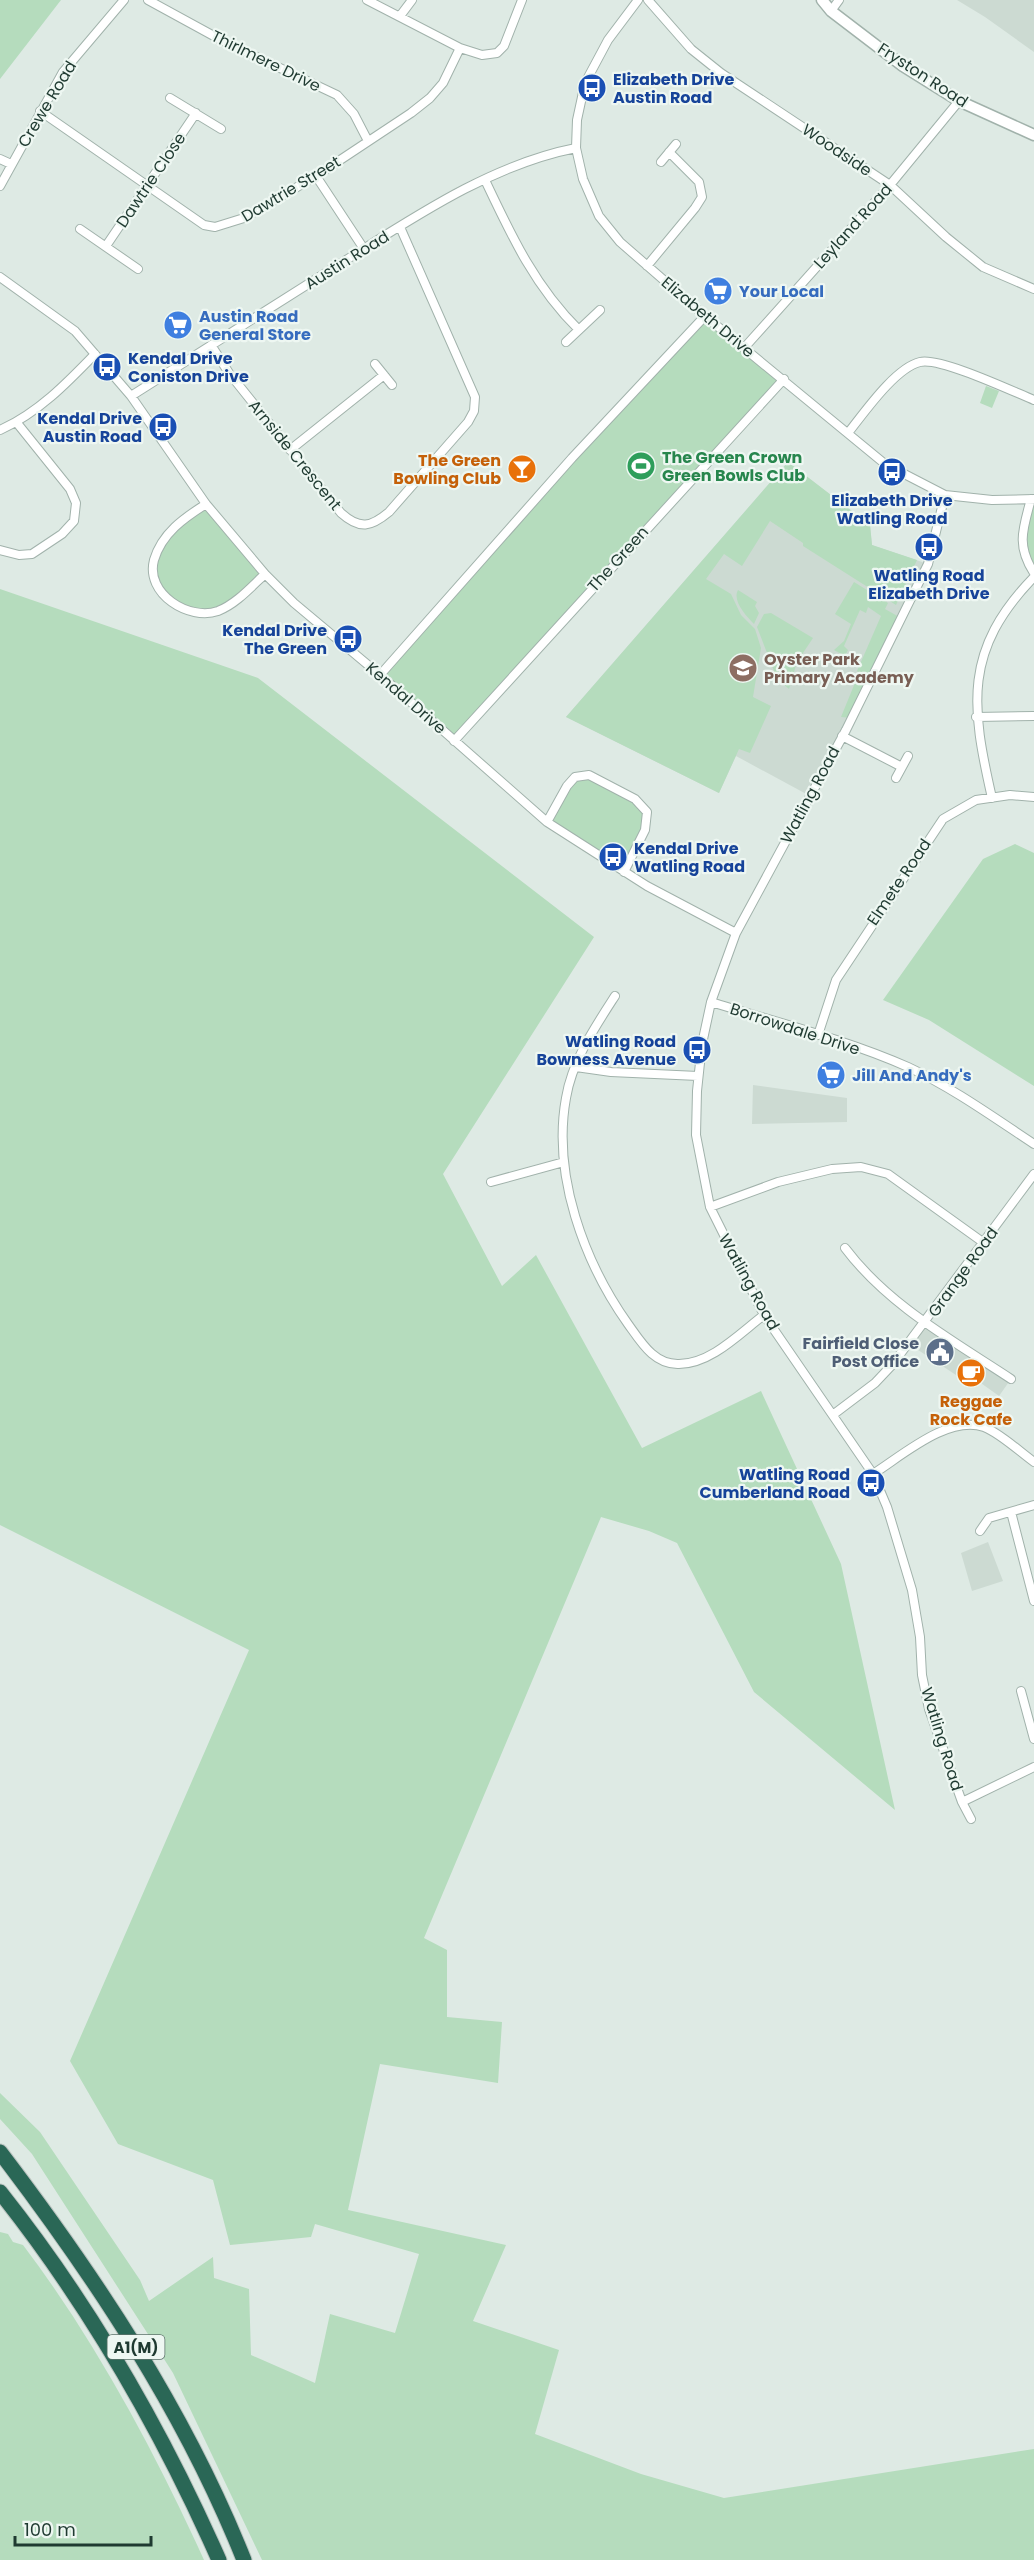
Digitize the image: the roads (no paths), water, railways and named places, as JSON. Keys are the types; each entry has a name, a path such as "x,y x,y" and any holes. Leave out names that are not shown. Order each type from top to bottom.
{"highway":[{"name":"A1(M)","path":"0,2152 70,2247 143,2358 194,2452 244,2560"},
{"name":"A1(M)","path":"0,2192 66,2281 123,2371 172,2461 219,2560"}],"street":[{"name":"Crewe Road","path":"0,186 63,72 124,0"},
{"name":"Thirlmere Drive","path":"148,0 223,40 337,95 354,114 368,141"},
{"path":"367,0 400,15 460,48 482,55 496,53 504,46 522,0"},
{"path":"400,15 412,0"},
{"name":"Elizabeth Drive","path":"638,0 608,40 585,83 577,120 576,148 583,179 599,216 620,242 647,266 885,464 945,495 992,500 1033,499"},
{"name":"Woodside","path":"648,0 691,49 721,73 890,185 971,259 996,274 1034,289"},
{"name":"Fryston Road","path":"822,0 831,11 903,66 959,101 1034,135"},
{"path":"831,11 839,0"},
{"name":"Dawtrie Street","path":"40,111 204,225 215,227 244,218 316,176 430,98 443,83 460,48"},
{"path":"170,98 222,129"},
{"name":"Leyland Road","path":"744,348 890,185 959,101"},
{"name":"Dawtrie Close","path":"106,246 196,113"},
{"path":"661,162 676,144"},
{"name":"Austin Road","path":"131,396 400,227 485,180 549,153 576,148"},
{"path":"647,266 702,197 699,182 669,153"},
{"path":"0,159 11,164"},
{"path":"316,176 364,249"},
{"path":"485,180 530,271 558,310 579,330"},
{"name":"Arnside Crescent","path":"211,345 229,373 342,513 352,523 365,525 378,521 390,512 468,422 474,411 475,397 400,227"},
{"path":"80,229 138,269"},
{"name":"Kendal Drive","path":"0,277 75,331 131,396 206,504 265,574 294,603 380,675 547,822 624,872 736,933"},
{"path":"566,342 600,310"},
{"path":"380,675 572,458 705,316"},
{"path":"0,430 16,423 48,399 95,354"},
{"path":"848,433 904,370 921,362 943,364 1034,400"},
{"path":"375,364 392,385"},
{"path":"290,450 384,375"},
{"name":"The Green","path":"454,741 784,379"},
{"path":"0,550 19,555 32,554 62,534 74,521 76,502 70,489 16,423"},
{"name":"Watling Road","path":"945,495 928,564 842,736 736,933 711,1002 702,1044 698,1076 696,1135 711,1207 764,1315 873,1474 887,1507 912,1590 920,1637 922,1675 929,1709 962,1802 971,1819"},
{"path":"1033,499 1022,536 1023,553 1034,573"},
{"path":"206,504 179,521 168,534 154,560 153,572 164,595 184,610 216,612 231,604 265,574"},
{"path":"992,798 976,717 980,665 987,642 999,620 1034,577"},
{"path":"976,717 1034,716"},
{"name":"Watling Road","path":"842,736 902,767"},
{"path":"896,778 908,756"},
{"path":"547,822 567,786 575,777 589,776 635,800 647,812 645,831 624,872"},
{"name":"Elmete Road","path":"818,1035 836,980 943,819 976,800 1010,795 1034,797"},
{"path":"615,996 595,1027 576,1066 566,1097 564,1162 577,1222 591,1262 617,1308 647,1351 659,1360 678,1365 708,1357 764,1315"},
{"name":"Borrowdale Drive","path":"711,1002 818,1035 907,1067 947,1087 1034,1144"},
{"path":"576,1066 611,1072 698,1076"},
{"path":"491,1182 564,1162"},
{"path":"711,1207 778,1182 832,1169 861,1167 888,1174 984,1242"},
{"name":"Grange Road","path":"834,1414 876,1383 926,1322 1034,1174"},
{"path":"845,1248 876,1285 1011,1379"},
{"path":"873,1474 942,1430 969,1424 987,1428 1034,1462"},
{"path":"980,1531 989,1518 1034,1505"},
{"path":"1011,1512 1034,1601"},
{"path":"1021,1691 1034,1739"},
{"path":"962,1802 1034,1767"}],"place":[{"name":"Elizabeth Drive Austin Road","path":"592,88"},
{"name":"Your Local","path":"718,291"},
{"name":"Austin Road General Store","path":"178,325"},
{"name":"Kendal Drive Coniston Drive","path":"107,367"},
{"name":"Kendal Drive Austin Road","path":"163,427"},
{"name":"The Green Crown Green Bowls Club","path":"641,466"},
{"name":"The Green Bowling Club","path":"522,469"},
{"name":"Elizabeth Drive Watling Road","path":"892,472"},
{"name":"Watling Road Elizabeth Drive","path":"929,547"},
{"name":"Kendal Drive The Green","path":"348,639"},
{"name":"Oyster Park Primary Academy","path":"743,668"},
{"name":"Kendal Drive Watling Road","path":"613,857"},
{"name":"Watling Road Bowness Avenue","path":"697,1050"},
{"name":"Jill And Andy's","path":"831,1075"},
{"name":"Fairfield Close Post Office","path":"940,1352"},
{"name":"Reggae Rock Cafe","path":"971,1373"},
{"name":"Watling Road Cumberland Road","path":"871,1483"}]}
